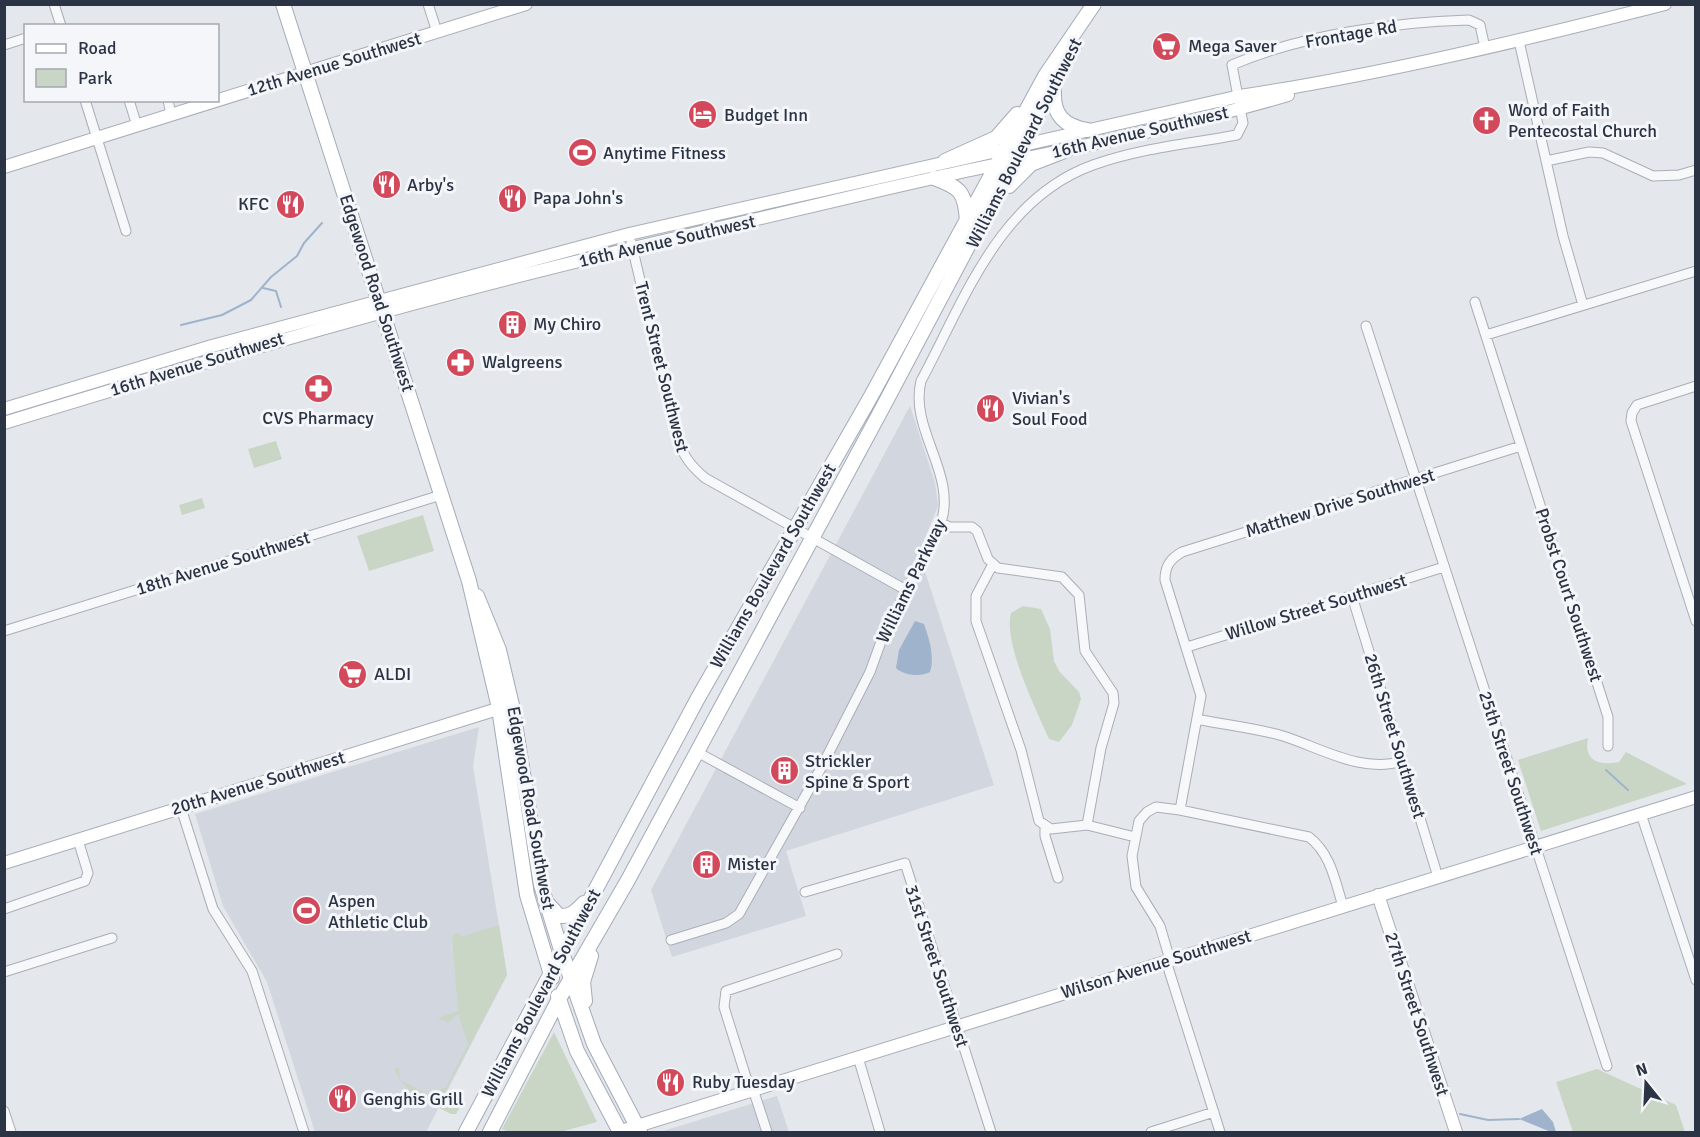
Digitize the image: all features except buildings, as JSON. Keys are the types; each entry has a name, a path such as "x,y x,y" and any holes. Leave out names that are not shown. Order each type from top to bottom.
{"main road":[{"name":"Edgewood Road Southwest","path":"283,4 469,581 506,706 537,862 562,953 594,1044 639,1129"},
{"name":"12th Avenue Southwest","path":"219,97 306,73 526,4"},
{"name":"16th Avenue Southwest","path":"4,423 381,305 629,234 1007,147 1240,102 1519,41 1665,4"},
{"name":"Williams Boulevard Southwest","path":"466,1132 698,698 968,221 1007,147 1050,82 1093,5"},
{"name":"Williams Boulevard Southwest","path":"490,1132 559,999 603,924 697,752 1016,161 1050,82"},
{"path":"1050,82 1053,103 1058,115 1073,128 1087,130"},
{"path":"945,161 996,138 1050,82"},
{"name":"16th Avenue Southwest","path":"4,409 212,346 934,178 1067,150 1240,102"},
{"name":"12th Avenue Southwest","path":"4,167 171,115 188,105"},
{"path":"987,214 1025,169 1067,150"},
{"path":"934,178 961,192 966,202 968,221"},
{"name":"Edgewood Road Southwest","path":"506,706 522,870 536,927 577,1051 619,1132"},
{"name":"20th Avenue Southwest","path":"4,863 506,706"},
{"name":"Wilson Avenue Southwest","path":"619,1132 639,1129 752,1090 1695,797"},
{"path":"546,900 553,911 566,916 573,914 594,892"},
{"name":"27th Street Southwest","path":"1378,895 1456,1132"},
{"path":"594,1044 583,982 603,924"}],"street":[{"path":"54,4 60,24"},
{"path":"428,4 437,32"},
{"name":"Frontage Rd","path":"1240,102 1232,65 1262,52 1393,25 1469,20 1480,25 1485,48"},
{"path":"4,45 24,39"},
{"path":"1519,41 1563,236 1583,305"},
{"path":"86,102 126,231"},
{"path":"130,102 137,126"},
{"path":"168,102 171,115"},
{"name":"Williams Parkway","path":"671,940 726,923 739,914 800,808 870,672 883,636 941,523 946,507 946,491 918,405 918,393 921,381 995,242 1020,211 1037,196 1066,178 1095,165 1188,142 1237,135 1243,123 1240,102"},
{"path":"1546,161 1589,152 1603,153 1653,176 1679,175 1695,170"},
{"name":"Trent Street Southwest","path":"629,234 684,456 705,478 906,590"},
{"path":"1486,335 1695,271"},
{"name":"Probst Court Southwest","path":"1475,302 1608,717 1608,746"},
{"name":"25th Street Southwest","path":"1366,326 1607,1066"},
{"path":"1695,386 1637,405 1632,412 1631,421 1695,621"},
{"name":"Matthew Drive Southwest","path":"1187,647 1165,580 1165,569 1172,558 1182,552 1521,446"},
{"name":"18th Avenue Southwest","path":"4,631 441,495"},
{"path":"941,523 950,527 972,527 977,531 986,554 993,564 1006,571 1062,577 1079,595 1085,651 1113,693 1114,703 1101,748 1087,825"},
{"path":"993,564 976,596 976,621 1021,750 1038,821 1052,829 1074,824 1087,825 1135,837"},
{"name":"Willow Street Southwest","path":"1187,647 1444,567"},
{"name":"26th Street Southwest","path":"1352,596 1438,877"},
{"path":"1180,810 1201,696 1187,647"},
{"path":"1197,719 1282,736 1368,765 1390,765 1402,761"},
{"path":"697,752 800,808"},
{"path":"1220,1132 1168,960 1160,926 1136,887 1132,856 1139,821 1147,812 1156,807 1309,837 1320,845 1327,856 1343,906"},
{"path":"181,808 213,909 252,971 304,1132"},
{"path":"1641,814 1695,980"},
{"path":"1045,826 1045,836 1058,878"},
{"path":"4,909 85,881 87,873 78,840"},
{"name":"31st Street Southwest","path":"806,892 905,863 991,1132"},
{"path":"4,972 112,938"},
{"path":"766,1132 724,1007 726,991 837,954"},
{"path":"858,1057 880,1132"},
{"path":"4,1111 11,1132"},
{"path":"1151,1132 1214,1112"}],"shaded area":[{"path":"910,406 935,483 938,506 919,553 994,785 786,851 806,916 672,957 651,890"},
{"path":"479,727 473,766 507,975 426,1132 315,1132 267,982 223,906 195,814"},
{"path":"777,1096 789,1132 663,1131"}],"green space":[{"path":"276,441 282,459 254,468 248,449"},
{"path":"202,498 205,508 182,515 179,505"},
{"path":"423,515 434,551 369,571 357,536"},
{"path":"1023,606 1041,609 1050,629 1054,661 1059,671 1079,692 1081,699 1072,725 1059,742 1049,739 1016,658 1010,626 1011,613"},
{"path":"1588,738 1588,752 1594,760 1605,763 1619,762 1626,752 1687,784 1541,831 1518,760"},
{"path":"499,925 507,975 443,1096 461,1106 456,1114 451,1114 425,1101 401,1080 437,1099 437,1092 446,1087 468,1044 458,1014 448,1023 438,1018 458,1011 452,936 458,932 461,937"},
{"path":"554,1032 597,1122 560,1132 508,1132 502,1129"},
{"path":"394,1068 399,1068 400,1079 398,1077"},
{"path":"1597,1069 1676,1105 1685,1132 1573,1132 1556,1082"}],"water":[{"path":"915,621 924,624 932,654 930,672 926,674 903,673 896,668 899,650"},
{"path":"1542,1109 1553,1122 1556,1132 1519,1119"}],"waterway":[{"path":"181,325 222,315 251,300 271,277 297,256 304,243 322,223"},
{"path":"263,288 276,291 281,307"},
{"path":"1606,770 1628,790"},
{"path":"1460,1114 1488,1120 1519,1119"}],"place":[{"name":"Mega Saver","path":"1167,46"},
{"name":"Budget Inn","path":"703,115"},
{"name":"Word of Faith Pentecostal Church","path":"1487,120"},
{"name":"Anytime Fitness","path":"582,153"},
{"name":"Arby's","path":"386,185"},
{"name":"Papa John's","path":"512,198"},
{"name":"KFC","path":"290,204"},
{"name":"My Chiro","path":"512,324"},
{"name":"Walgreens","path":"461,362"},
{"name":"CVS Pharmacy","path":"318,389"},
{"name":"Vivian's Soul Food","path":"991,408"},
{"name":"ALDI","path":"353,674"},
{"name":"Strickler Spine & Sport","path":"784,771"},
{"name":"Mister","path":"706,864"},
{"name":"Aspen Athletic Club","path":"307,911"},
{"name":"Ruby Tuesday","path":"671,1082"},
{"name":"Genghis Grill","path":"342,1099"}]}
